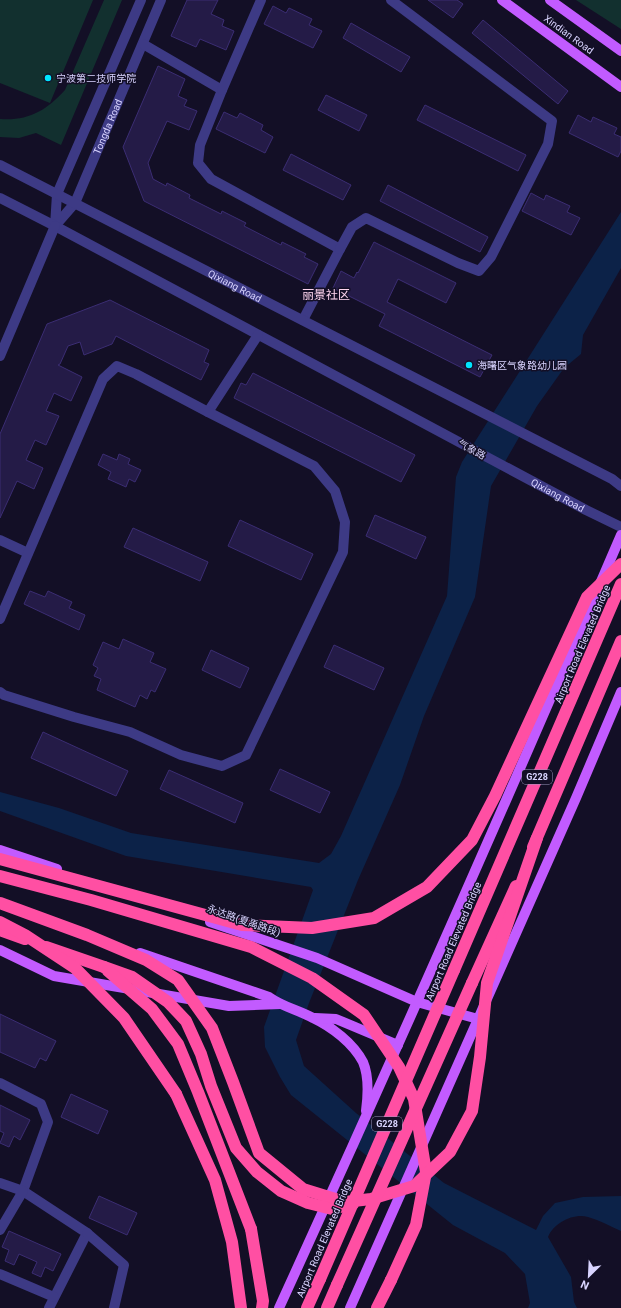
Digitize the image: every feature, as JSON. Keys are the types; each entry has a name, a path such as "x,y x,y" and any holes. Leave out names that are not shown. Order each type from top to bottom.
{"highway":[{"path":"0,859 242,925 312,928 374,918 427,887 472,840 495,796 587,597 621,564"},
{"name":"Airport Road Elevated Bridge","path":"307,1308 621,584"},
{"name":"G228","path":"327,1308 537,838 621,641"},
{"path":"0,930 132,977 168,1002 186,1021 201,1054 211,1086 236,1148 256,1172 281,1191 308,1203 332,1210 414,1186 450,1152 472,1111 480,1057 487,984 537,838"},
{"path":"0,876 91,900 251,947 312,978 364,1015 399,1066 414,1099 426,1172 416,1225 377,1308"},
{"path":"0,904 87,935 146,960 178,980 212,1028 259,1154 303,1189 344,1202 371,1199"},
{"path":"0,922 25,935 75,968 124,1018 176,1094 215,1180 232,1242 241,1308"},
{"path":"104,967 152,1009 178,1044 251,1229 263,1300 262,1308"}],"main road":[{"name":"Xindian Road","path":"502,0 621,87"},
{"name":"Xindian Road","path":"550,0 621,51"},
{"path":"279,1308 365,1120 519,772 621,535"},
{"path":"350,1308 621,692"},
{"name":"永达路(夏禹路段)","path":"0,850 317,958 417,1002 478,1019"},
{"path":"0,904 269,997 280,1004 313,1017 333,1030 355,1050 363,1064 368,1099 365,1120"},
{"path":"0,950 54,976 230,1006 280,1004"},
{"path":"313,1017 336,1019 398,1045"}],"street":[{"name":"Tongda Road","path":"55,226 57,194 141,0"},
{"name":"Tongda Road","path":"0,356 55,226 75,203 161,0"},
{"path":"261,0 200,145 198,163 211,179 340,249"},
{"path":"303,320 352,227 366,218 458,263 479,271 491,257 548,144 552,121 391,0"},
{"path":"143,44 222,90"},
{"name":"Qixiang Road","path":"0,165 612,478 621,486"},
{"path":"0,198 258,335 208,412"},
{"name":"气象路","path":"258,335 495,462"},
{"path":"0,619 103,380 117,366 136,374 314,466 335,491 346,522 343,552 246,755 222,766 181,755 130,732 4,695 0,692"},
{"name":"Qixiang Road","path":"495,462 621,527"},
{"path":"0,540 28,553"},
{"path":"0,1084 41,1104 48,1122 23,1191 0,1230"},
{"path":"0,1183 23,1191 87,1233 124,1265 114,1308"},
{"path":"49,1308 87,1233"},
{"path":"0,1274 54,1298"}],"green space":[{"path":"0,0 93,0 50,103 0,83"},
{"path":"104,0 122,0 61,145 36,133 19,138 0,137 0,119 19,118 36,113 51,104 65,90"},
{"path":"576,0 621,0 621,29"}],"water":[{"path":"621,212 621,268 583,335 581,354 564,368 537,406 491,486 475,597 424,716 400,785 358,880 309,1003 296,1040 304,1066 356,1113 444,1183 536,1230 543,1216 555,1203 583,1197 621,1196 621,1231 592,1218 576,1216 559,1223 548,1237 571,1277 574,1302 577,1308 528,1308 530,1303 525,1274 505,1253 453,1225 291,1095 280,1077 265,1047 264,1027 313,890 311,887 126,856 0,811 0,792 59,808 131,833 319,863 331,854 341,836 447,596 456,477 462,462"}],"building":[{"path":"187,0 218,0 211,14 224,20 222,26 234,31 226,50 200,39 196,47 171,36"},
{"path":"428,0 457,0 463,4 453,18"},
{"path":"273,6 286,13 289,8 312,19 309,25 322,31 313,48 264,24"},
{"path":"483,20 568,91 558,104 472,33"},
{"path":"351,23 410,57 401,72 343,38"},
{"path":"158,66 185,79 178,96 187,100 184,106 197,111 189,130 167,121 148,163 153,179 166,186 167,183 190,195 189,198 221,214 222,211 246,223 244,226 281,245 282,242 306,254 304,257 318,264 308,284 144,201 123,147"},
{"path":"326,95 367,115 359,131 318,110"},
{"path":"425,105 526,155 518,171 417,120"},
{"path":"224,112 237,118 240,113 263,125 261,130 273,137 265,153 216,129"},
{"path":"578,115 591,122 593,117 617,128 614,134 621,137 621,151 618,157 569,133"},
{"path":"291,154 351,185 343,200 283,170"},
{"path":"388,185 488,237 480,252 380,201"},
{"path":"531,193 544,200 546,195 570,206 567,212 580,218 571,235 522,211"},
{"path":"374,242 456,283 446,303 398,279 387,302 492,355 480,377 379,326 385,314 333,288 341,271 354,278"},
{"path":"110,300 209,350 204,362 209,364 201,380 116,336 112,344 84,355 80,342 68,346 60,364 58,365 82,377 71,401 54,393 46,411 59,416 46,445 35,440 26,460 43,468 34,489 17,481 0,518 0,434 47,324"},
{"path":"253,373 415,455 401,482 234,398 241,383 246,385"},
{"path":"103,454 117,460 119,454 130,459 128,464 141,470 135,482 129,479 126,487 108,479 111,472 98,465"},
{"path":"375,515 426,537 416,559 366,536"},
{"path":"240,520 313,554 301,580 228,546"},
{"path":"133,528 208,562 200,581 124,547"},
{"path":"30,591 45,597 48,591 72,602 69,608 85,615 79,630 24,604"},
{"path":"123,639 154,653 150,662 166,669 155,692 151,690 147,699 140,695 135,707 97,690 101,679 94,676 98,668 93,665 103,642 119,649"},
{"path":"334,645 384,668 374,690 324,667"},
{"path":"211,650 249,668 240,688 202,670"},
{"path":"43,732 128,771 116,796 31,758"},
{"path":"280,769 330,792 320,813 270,790"},
{"path":"169,770 243,803 235,823 160,789"},
{"path":"0,1014 56,1041 46,1061 40,1058 35,1068 0,1052"},
{"path":"71,1094 108,1111 98,1134 61,1117"},
{"path":"0,1105 30,1120 20,1140 14,1136 9,1147 0,1143 4,1133 0,1131"},
{"path":"99,1196 137,1213 127,1235 89,1218"},
{"path":"9,1231 61,1254 53,1271 45,1267 41,1277 32,1273 37,1262 19,1254 14,1265 5,1261 9,1250 2,1247"}],"place":[{"name":"宁波第二技师学院","path":"48,78"},
{"name":"海曙区气象路幼儿园","path":"469,365"}],"district":[{"name":"丽景社区","path":"326,295"}]}
